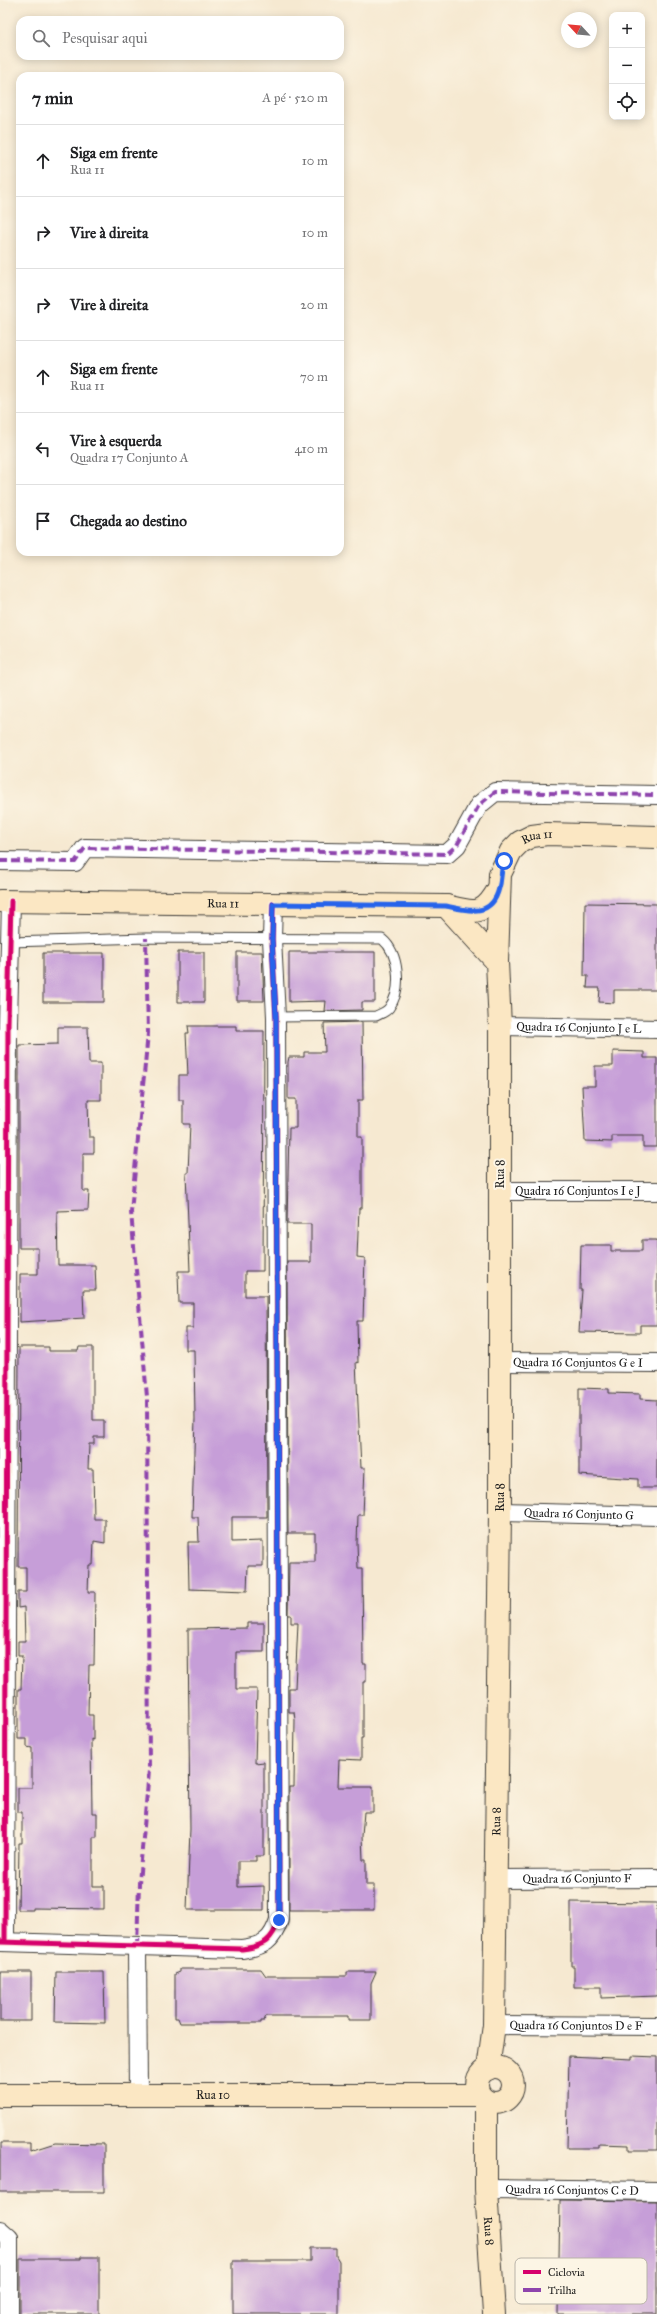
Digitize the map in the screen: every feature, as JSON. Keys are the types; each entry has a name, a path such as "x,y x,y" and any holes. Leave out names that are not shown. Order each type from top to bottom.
{"main road":[{"name":"Rua 11","path":"497,962 500,874 511,850 520,842 532,836 547,834 657,837"},
{"name":"Rua 11","path":"5,901 446,906 474,912 483,910 492,902 499,888"},
{"path":"446,906 497,962"},
{"name":"Rua 8","path":"494,2314 486,2189 486,2148 490,2099 477,2083 491,2070 494,2029 500,1512 500,1026 497,962"},
{"path":"490,2099 513,2089 510,2074 491,2070"},
{"name":"Rua 10","path":"426,2095 491,2070"},
{"name":"Rua 10","path":"0,2095 426,2095 490,2099"}],"street":[{"path":"0,862 75,862 85,848 447,854 457,845 479,805 495,792 657,795"},
{"path":"5,901 10,942 4,1023 3,1942 242,1949 258,1947 266,1943 273,1934 279,1920 276,1017 272,939 273,904"},
{"name":"Quadra 16 Conjunto J e L","path":"500,1026 657,1029"},
{"name":"Quadra 16 Conjuntos I e J","path":"500,1191 657,1190"},
{"name":"Quadra 16 Conjuntos G e I","path":"499,1362 657,1363"},
{"name":"Quadra 16 Conjunto G","path":"500,1512 657,1516"},
{"name":"Quadra 16 Conjunto F","path":"496,1880 657,1878"},
{"path":"137,1946 138,2095"},
{"name":"Quadra 16 Conjuntos D e F","path":"494,2029 657,2026"},
{"name":"Quadra 16 Conjuntos C e D","path":"486,2189 657,2191"},
{"path":"4,2234 9,2314"}],"lane":[{"path":"10,942 146,938 382,939 389,945 394,955 397,978 394,999 388,1009 376,1016 276,1017"}],"building":[{"path":"585,903 657,904 657,990 614,990 614,1003 599,1002 600,988 587,988 588,976 584,976"},
{"path":"178,952 204,952 204,1002 178,1002"},
{"path":"237,952 262,952 264,1001 237,1001"},
{"path":"289,952 375,952 375,1002 362,1002 362,1010 325,1011 326,1001 289,1002"},
{"path":"43,953 104,953 104,1002 43,1002"},
{"path":"362,1022 363,1100 358,1100 358,1137 362,1137 362,1208 359,1208 357,1257 365,1258 363,1321 357,1321 358,1363 356,1362 361,1468 365,1468 363,1515 358,1515 357,1543 358,1568 362,1568 363,1664 366,1664 366,1682 363,1682 363,1738 361,1738 361,1760 339,1759 338,1787 373,1787 373,1812 364,1812 362,1836 363,1860 366,1860 366,1885 374,1885 374,1910 289,1910 289,1787 294,1787 295,1720 294,1712 289,1712 289,1688 295,1688 298,1623 291,1623 291,1615 288,1615 289,1562 315,1562 315,1533 288,1533 287,1262 311,1262 311,1224 287,1224 289,1128 296,1128 296,1099 288,1099 288,1062 289,1057 304,1057 304,1052 325,1052 324,1023"},
{"path":"188,1026 236,1026 236,1031 264,1031 263,1271 245,1271 245,1296 266,1296 267,1517 232,1517 232,1542 263,1541 263,1566 248,1566 247,1591 189,1589 188,1542 199,1542 198,1517 192,1517 195,1419 194,1350 186,1350 186,1328 193,1328 193,1303 179,1303 178,1271 190,1271 186,1173 188,1173 190,1124 183,1124 183,1100 179,1100 179,1075 188,1075 186,1033 189,1033"},
{"path":"58,1027 88,1027 89,1063 101,1063 101,1100 88,1100 89,1137 94,1137 94,1153 83,1153 83,1191 89,1191 88,1210 57,1211 58,1265 95,1265 96,1290 83,1290 84,1318 20,1322 20,1274 38,1274 38,1248 19,1248 19,1045 58,1044"},
{"path":"613,1051 644,1052 644,1058 657,1058 657,1147 643,1147 643,1136 612,1136 612,1142 585,1141 582,1086 595,1086 595,1066 613,1066"},
{"path":"642,1240 657,1240 657,1325 640,1325 640,1333 579,1332 582,1290 580,1290 581,1245 611,1245 611,1251 642,1251"},
{"path":"19,1347 49,1347 49,1351 78,1351 79,1347 93,1347 93,1420 104,1420 104,1437 94,1437 94,1444 89,1444 88,1469 93,1469 94,1519 105,1519 105,1543 94,1541 93,1565 89,1565 88,1592 95,1592 94,1665 89,1665 88,1715 93,1715 93,1740 91,1739 92,1813 97,1813 97,1837 93,1837 93,1886 104,1886 104,1909 33,1908 33,1910 18,1910 19,1843 22,1843 22,1812 18,1812 18,1788 32,1788 32,1748 27,1747 27,1739 18,1739 18,1689 21,1689 22,1656 18,1656 18,1641 25,1641 24,1607 18,1608 18,1592 26,1592 26,1567 18,1567"},
{"path":"579,1388 609,1389 609,1393 640,1394 640,1399 657,1400 657,1488 638,1488 638,1479 579,1475"},
{"path":"247,1623 264,1623 264,1652 236,1652 236,1689 257,1689 255,1763 264,1762 264,1856 256,1856 256,1861 238,1861 238,1887 264,1886 264,1910 187,1910 190,1829 188,1629 247,1628"},
{"path":"571,1902 657,1903 657,1996 601,1998 601,1987 574,1987 574,1966 571,1966"},
{"path":"180,1969 261,1969 266,1976 347,1976 347,1972 376,1972 371,1983 371,2020 348,2020 348,2016 266,2016 264,2021 261,2021 261,2023 180,2023 178,2018 175,2018 175,1974 180,1972"},
{"path":"0,1972 31,1972 31,2021 0,2021"},
{"path":"56,1972 104,1972 105,2023 55,2022"},
{"path":"569,2056 632,2059 632,2056 657,2057 657,2150 629,2150 629,2145 599,2144 599,2148 567,2148"},
{"path":"0,2143 30,2143 30,2151 55,2143 104,2144 104,2192 0,2192"},
{"path":"560,2200 657,2201 657,2314 558,2314 558,2304 647,2304 647,2258 559,2258"},
{"path":"310,2248 336,2248 336,2256 339,2261 339,2314 233,2314 233,2261 310,2261"},
{"path":"81,2257 99,2257 99,2314 20,2314 20,2259 81,2259"}],"marked path":[{"path":"0,861 75,862 85,848 447,854 457,845 479,805 495,792 657,795"},
{"path":"137,1947 139,1883 149,1770 147,1397 131,1212 148,1033 146,938"}],"cycle path":[{"path":"5,1942 8,1023 11,901"},
{"path":"0,1942 242,1949 262,1944 270,1938 279,1920 276,1017 272,939 273,904"}],"route":[{"path":"279,1920 276,1017 272,939 273,904 446,906 474,912 483,910 492,902 499,888 500,874 504,861"}]}
